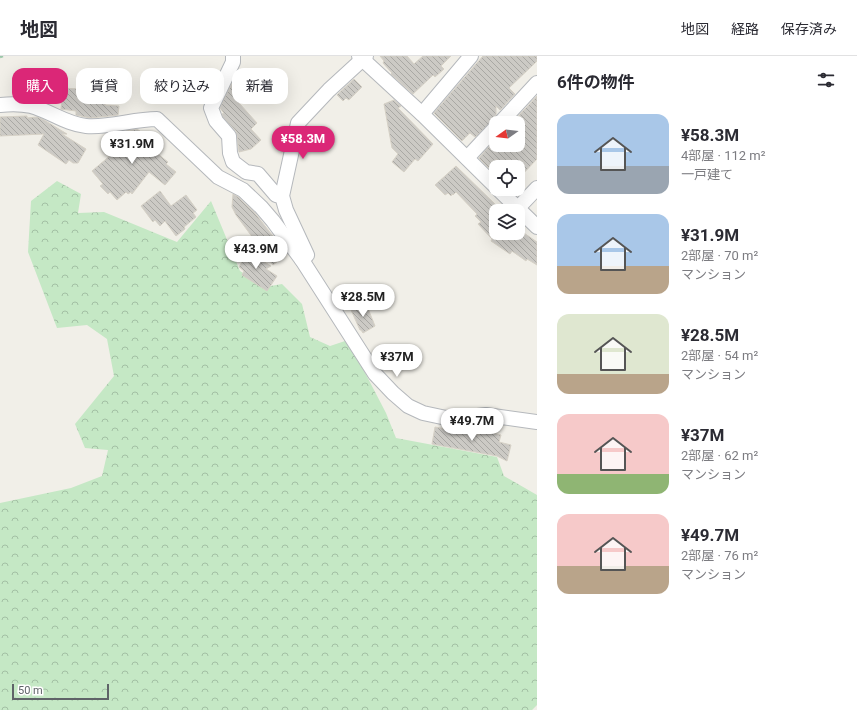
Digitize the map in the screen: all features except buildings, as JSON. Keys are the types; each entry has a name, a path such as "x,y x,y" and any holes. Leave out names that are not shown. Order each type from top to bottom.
{"street":[{"path":"233,56 233,62 211,108 216,121 229,136 230,153 233,162 246,172 258,174 276,195 282,196"},
{"path":"422,114 471,56"},
{"path":"302,260 307,255 286,210 282,196 298,123 362,57 489,180"},
{"path":"506,116 537,83"},
{"path":"0,105 30,106 68,121 86,126 157,119 218,177 243,190 261,207 302,260 375,374 408,406 424,413 452,419 486,415 537,422"},
{"path":"466,158 489,134"},
{"path":"522,204 537,188"},
{"path":"505,196 514,204"},
{"path":"525,215 537,227"}],"green space":[{"path":"57,181 81,194 78,213 104,212 177,242 211,201 240,271 265,287 282,284 302,304 310,337 330,346 348,340 386,413 396,438 497,457 504,476 537,495 537,705 532,710 0,710 0,503 71,488 102,476 108,450 85,448 75,424 114,376 107,339 87,325 57,328 28,252 31,201"}]}
